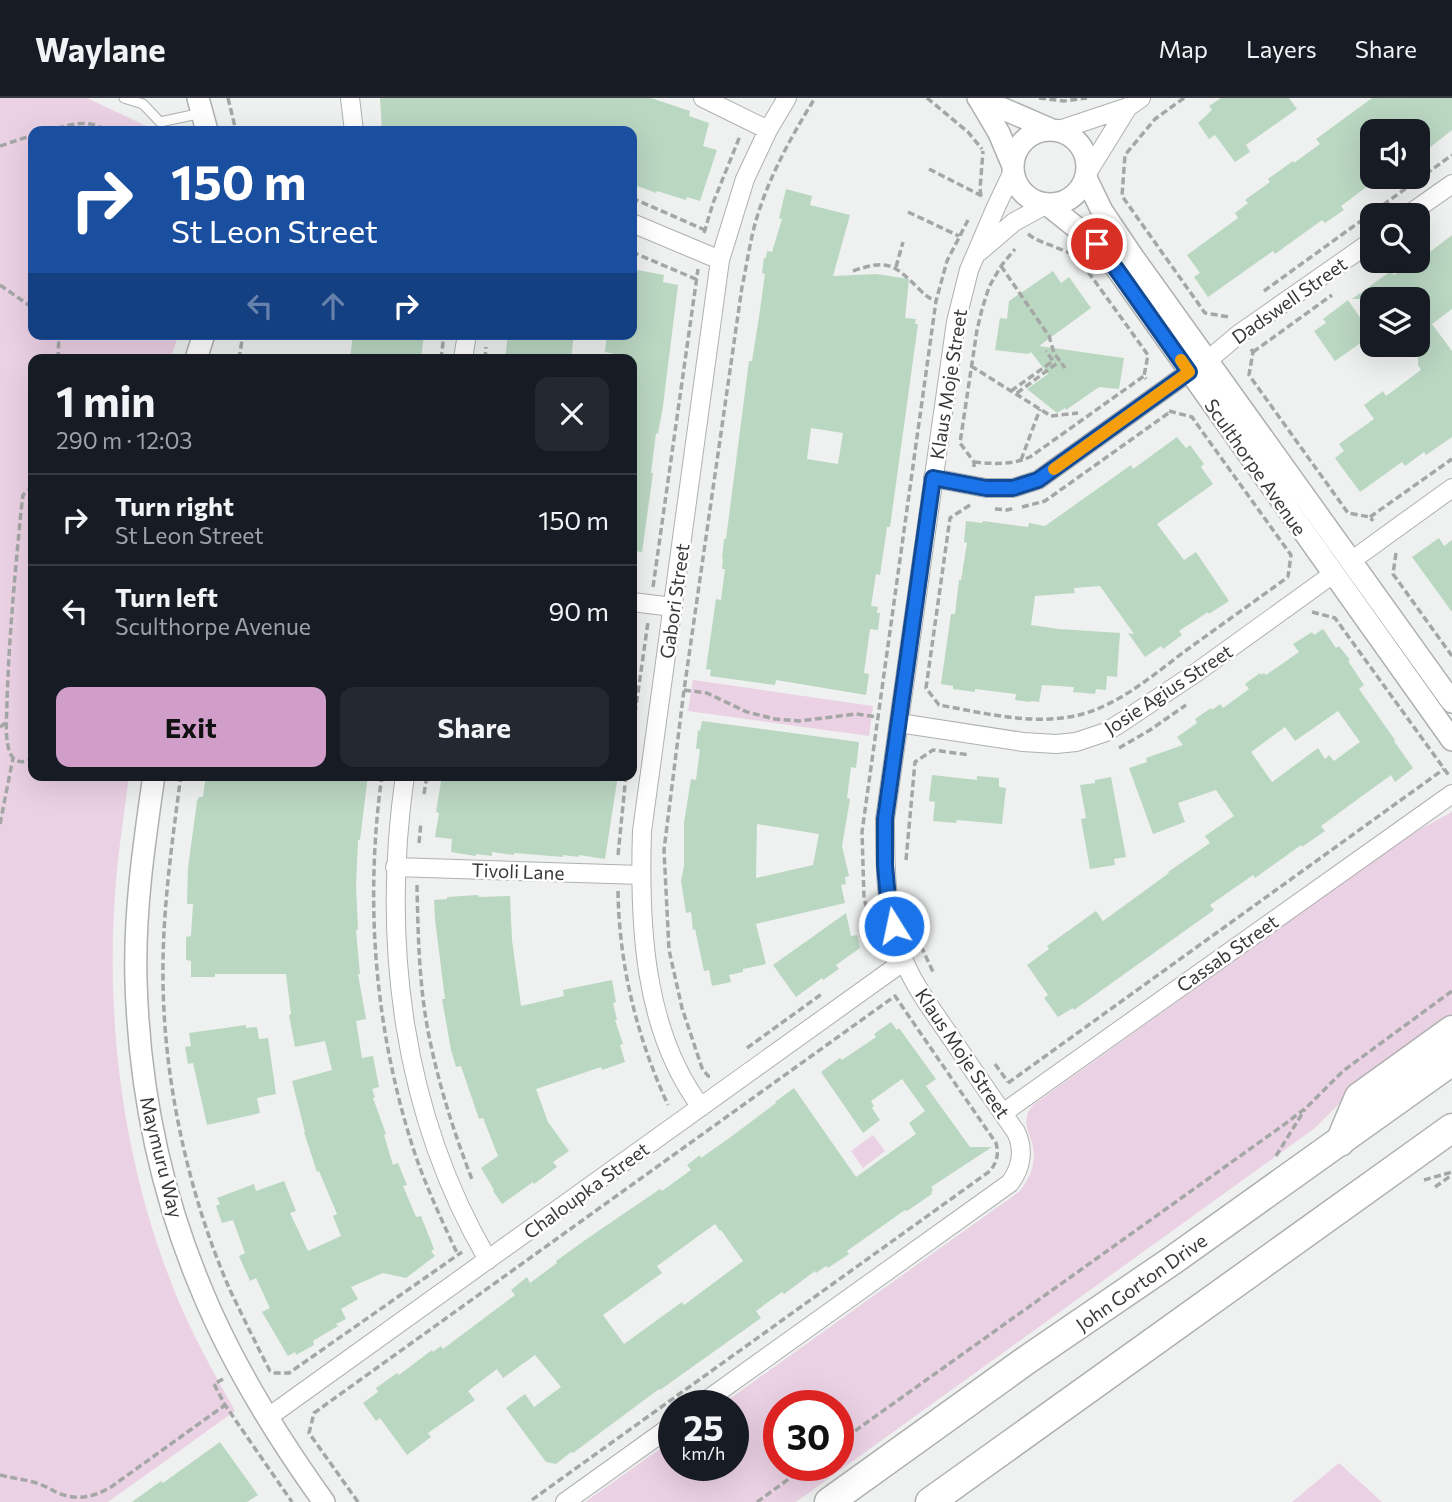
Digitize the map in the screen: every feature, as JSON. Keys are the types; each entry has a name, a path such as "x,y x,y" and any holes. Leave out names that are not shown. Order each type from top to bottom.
{"main road":[{"path":"1340,1142 1359,1097 1452,1030"},
{"name":"John Gorton Drive","path":"829,1502 1452,1061"},
{"path":"930,1502 1452,1128"}],"street":[{"path":"350,98 353,126"},
{"path":"704,98 768,131"},
{"name":"Gabori Street","path":"701,1107 679,1074 658,1014 646,951 641,875 642,831 720,260 745,178 787,98"},
{"path":"978,98 1067,135 1077,142 1087,163 1086,177"},
{"path":"978,98 999,133 1021,190 1037,202 1048,204"},
{"path":"1013,168 1019,147 1025,140 1042,131 1054,131 1135,103"},
{"path":"976,254 1014,222 1048,204 1068,200 1082,187 1135,103"},
{"name":"Klaus Moje Street","path":"721,1390 1010,1183 1019,1168 1020,1140 926,1001 904,961 888,899 885,865 885,819 956,322 969,270 1013,168"},
{"name":"Sculthorpe Avenue","path":"1086,177 1110,223 1198,366 1333,574 1452,740"},
{"path":"1425,203 1452,184"},
{"name":"Sculthorpe Avenue","path":"1048,204 1097,244 1198,366 1351,561 1452,702"},
{"path":"637,225 720,260"},
{"name":"Dadswell Street","path":"933,478 986,488 1013,488 1038,480 1360,249"},
{"path":"1351,561 1452,488"},
{"name":"Josie Agius Street","path":"899,723 1023,742 1056,744 1076,742 1106,732 1197,672 1333,574"},
{"path":"637,603 673,607"},
{"name":"Maymuru Way","path":"153,781 143,853 136,938 137,1014 146,1098 154,1136 174,1214 200,1286 240,1370 267,1418 324,1502"},
{"path":"404,781 395,867 400,988 425,1116 463,1215 488,1260"},
{"name":"Cassab Street","path":"1003,1113 1452,794"},
{"name":"Tivoli Lane","path":"395,867 641,875"},
{"name":"Chaloupka Street","path":"267,1418 904,961"},
{"path":"565,1502 658,1435"}],"lane":[{"path":"124,98 143,104 160,122 203,114"}],"path":[{"path":"228,98 235,126"},
{"path":"719,1069 708,1076 702,1068 682,1008 669,950 664,850 684,690 742,287 753,232 777,166 815,98"},
{"path":"927,98 968,132 983,151 981,201"},
{"path":"1039,98 1064,101 1087,98"},
{"path":"1184,98 1155,119 1125,155 1122,196 1205,313 1228,317 1253,352"},
{"path":"68,126 81,123 97,126"},
{"path":"637,200 705,230 723,174 743,129"},
{"path":"0,146 28,137"},
{"path":"1262,292 1452,155"},
{"path":"929,169 981,195"},
{"path":"908,212 959,236"},
{"path":"873,932 864,898 862,832 877,717 936,302 947,261 968,219"},
{"path":"1018,244 989,287 982,309 960,443 974,462 996,465 1030,457 1144,376 1148,355 1076,255 1035,239 1027,233"},
{"path":"896,267 903,242"},
{"path":"637,255 696,280 637,692"},
{"path":"853,271 883,265 896,267 936,302"},
{"path":"1001,266 1049,336 1054,353 1065,368"},
{"path":"0,285 28,305"},
{"path":"1336,292 1253,352 1249,374 1348,513 1370,517 1452,458"},
{"path":"1014,392 1053,361 1046,351"},
{"path":"1014,392 1060,361"},
{"path":"971,366 1051,416 1078,413"},
{"path":"969,505 950,518 926,688 939,705 1041,720 1085,714 1102,708 1288,577 1291,555 1205,433 1192,416 1170,412 1144,376"},
{"path":"1021,461 1040,409"},
{"path":"28,490 23,495 21,511 11,624 7,722 9,752 17,761 28,761"},
{"path":"1396,552 1393,575 1452,656"},
{"path":"1312,613 1335,618 1452,780"},
{"path":"684,690 707,693 747,712 775,719 799,720 856,714 877,717"},
{"path":"1111,752 1150,730 1191,701"},
{"path":"0,727 7,722"},
{"path":"906,864 915,762 933,750 972,755"},
{"path":"0,824 13,758"},
{"path":"992,1060 1008,1083 1444,769"},
{"path":"180,781 169,867 163,981 167,1042 177,1116 191,1177 209,1233 230,1289 270,1371 289,1373 477,1242"},
{"path":"424,797 426,781"},
{"path":"618,861 625,781"},
{"path":"421,821 417,868 419,952 428,1030 447,1109 475,1188"},
{"path":"908,891 920,944 937,981"},
{"path":"854,1432 1284,1125 1307,1107 1343,1071 1452,991"},
{"path":"739,1054 823,993"},
{"path":"358,1502 309,1433 314,1413 895,996 996,1143 998,1151 994,1166 528,1502"},
{"path":"1435,1187 1452,1175"},
{"path":"214,1384 225,1405 292,1502"},
{"path":"0,1475 33,1482 62,1495 88,1497 101,1493 225,1405"},
{"path":"757,1502 786,1481"}],"shaded area":[{"path":"0,98 87,98 146,126 28,126 28,340 177,340 172,354 28,354 28,781 128,781 117,868 113,934 116,1042 122,1096 144,1201 160,1252 192,1330 235,1411 108,1502 0,1502"},
{"path":"693,680 873,706 869,736 688,711"},
{"path":"1452,812 1452,1017 1358,1085 1315,1128 854,1460 854,1390 763,1390 763,1481 825,1481 796,1502 585,1502 658,1450 658,1481 749,1481 749,1390 742,1390 1020,1191 1030,1174 1034,1159 1026,1123 1033,1105 1415,832"},
{"path":"873,1135 885,1151 863,1168 851,1151"},
{"path":"1339,1463 1382,1502 1292,1502"}],"building":[{"path":"380,98 651,98 690,111 689,116 709,123 703,146 717,150 700,201 687,197 686,200 637,186 637,126 382,126"},
{"path":"1221,98 1289,98 1297,109 1246,145 1250,152 1235,162 1215,135 1209,139 1198,123 1212,110 1209,106"},
{"path":"1372,98 1452,98 1452,130 1430,147 1430,119 1360,119 1360,189 1364,189 1341,206 1344,210 1325,223 1322,220 1275,254 1273,251 1208,297 1194,277 1200,273 1187,255 1238,218 1235,213 1248,203 1245,200 1270,182 1268,179 1320,144 1316,139"},
{"path":"786,189 812,196 810,205 850,215 833,276 876,274 909,279 905,318 916,319 915,324 918,324 890,527 887,527 880,575 876,574 871,606 878,607 877,613 880,613 878,630 870,629 864,673 869,674 866,695 776,680 775,685 710,676 711,670 706,669 716,599 721,600 725,569 722,569 724,539 749,361 752,361 759,317 765,274 762,273 764,258 767,251 772,252 782,219 779,218","holes":["811,428 843,433 838,464 807,459"]},
{"path":"1452,235 1452,309 1432,324 1452,351 1452,437 1405,466 1402,462 1360,492 1335,458 1344,451 1339,444 1374,419 1364,405 1383,391 1386,396 1421,370 1418,357 1430,357 1430,287 1369,287 1388,273 1430,273 1430,252"},
{"path":"637,270 664,275 663,282 678,285 642,552 637,552 637,354 605,352 606,340 637,340"},
{"path":"1053,271 1061,283 1069,277 1091,308 1039,346 1124,358 1119,389 1099,387 1066,410 1065,408 1057,413 1027,389 1048,374 1031,352 1028,354 995,350 1000,318 1007,319 1009,301"},
{"path":"1348,300 1360,318 1360,343 1335,361 1314,331 1326,323 1323,319"},
{"path":"352,340 423,340 422,354 351,354"},
{"path":"507,340 573,340 572,354 506,354"},
{"path":"1177,437 1186,448 1190,445 1204,464 1201,467 1213,484 1157,524 1184,560 1196,552 1229,601 1179,631 1182,635 1163,649 1161,646 1145,657 1128,633 1134,634 1100,586 1074,588 1075,593 1035,596 1031,625 1120,633 1117,677 1107,676 1106,690 1096,689 1095,694 1073,692 1074,687 1042,685 1039,702 1031,702 1015,700 1016,694 975,689 975,692 953,689 953,686 941,684 951,614 955,614 967,543 964,542 966,521 1045,526 1131,465 1133,469"},
{"path":"1439,538 1444,546 1452,540 1452,612 1412,557"},
{"path":"1323,629 1336,648 1339,646 1350,660 1348,661 1364,685 1359,689 1413,768 1395,782 1391,775 1321,826 1325,831 1255,878 1253,875 1210,905 1214,910 1074,1010 1073,1008 1058,1017 1044,998 1048,995 1027,965 1049,949 1047,946 1096,911 1103,921 1210,843 1205,836 1234,816 1216,790 1178,803 1185,822 1153,834 1129,768 1147,762 1146,758 1183,745 1177,737 1197,723 1195,719 1220,704 1223,708 1249,689 1245,684 1260,673 1266,675 1299,652 1293,644 1312,632 1314,635","holes":["1338,711 1360,742 1334,761 1329,755 1325,759 1318,748 1272,782 1251,752 1285,727 1295,741"]},
{"path":"702,721 859,742 856,768 851,767 847,798 850,799 842,846 849,876 845,877 846,884 841,885 845,903 756,924 766,964 743,969 743,972 729,975 731,982 712,986 709,970 704,971 691,912 686,913 681,881 684,866 684,823 691,779 696,780 700,749 696,749 698,730 700,731","holes":["757,824 819,834 813,865 756,878"]},
{"path":"932,775 977,780 977,776 999,778 999,787 1006,788 1002,824 933,821 935,802 929,801"},
{"path":"1111,777 1126,857 1114,859 1115,865 1090,869 1081,819 1086,818 1080,785"},
{"path":"205,781 367,781 358,840 356,885 358,974 366,1019 356,1021 362,1058 373,1056 379,1087 372,1089 373,1098 386,1134 384,1135 393,1165 398,1163 407,1185 403,1186 416,1217 421,1216 434,1249 431,1251 435,1256 406,1278 383,1273 351,1287 358,1299 341,1309 346,1319 313,1341 314,1345 296,1355 295,1352 288,1356 262,1312 270,1308 256,1278 250,1281 239,1256 245,1253 233,1220 222,1223 216,1206 220,1204 217,1198 254,1184 256,1191 284,1181 296,1211 290,1213 308,1251 341,1236 333,1216 337,1214 319,1171 317,1172 304,1132 292,1081 332,1070 325,1041 295,1047 286,974 215,974 215,977 191,977 191,961 186,960 186,937 191,936 193,904 187,904 188,868 197,801 199,797 203,797"},
{"path":"441,781 617,781 605,859 579,855 563,857 492,852 492,856 476,856 451,852 452,839 435,837 439,813 436,812"},
{"path":"478,895 510,896 512,940 521,1006 564,996 563,990 612,980 616,1002 613,1003 615,1020 623,1044 620,1045 625,1062 602,1070 601,1067 536,1089 548,1122 569,1151 553,1162 557,1167 502,1204 481,1168 498,1156 483,1118 479,1119 461,1066 456,1067 451,1050 442,999 445,999 435,919 434,900"},
{"path":"846,913 851,936 857,935 860,948 836,965 839,969 796,997 773,965"},
{"path":"891,1022 897,1030 899,1028 936,1079 926,1086 970,1147 992,1147 931,1187 932,1194 847,1251 849,1254 828,1268 826,1266 816,1273 815,1271 784,1294 782,1292 756,1311 761,1318 556,1464 546,1462 506,1408 525,1394 534,1407 561,1387 535,1355 503,1378 497,1369 468,1391 475,1400 428,1433 431,1437 407,1455 380,1418 376,1421 363,1403 378,1392 376,1388 397,1373 399,1375 432,1350 433,1352 441,1346 443,1349 515,1295 511,1290 527,1277 530,1283 588,1238 660,1189 662,1191 691,1170 687,1165 732,1136 794,1088 856,1177 916,1134 909,1123 925,1111 902,1079 871,1101 880,1120 863,1133 821,1072 876,1037 874,1034","holes":["715,1224 743,1261 684,1305 682,1302 624,1344 603,1315 662,1273 657,1266"]},
{"path":"246,1025 246,1028 257,1027 259,1039 268,1038 276,1094 257,1098 260,1113 207,1125 193,1063 188,1064 185,1047 191,1046 189,1033"},
{"path":"220,1442 258,1495 247,1502 132,1502 161,1481 163,1483"}],"slow traffic":[{"path":"1054,469 1189,372 1181,360"}],"route":[{"path":"894,926 885,865 885,819 933,478 986,488 1013,488 1038,480 1189,372 1097,244"}]}
